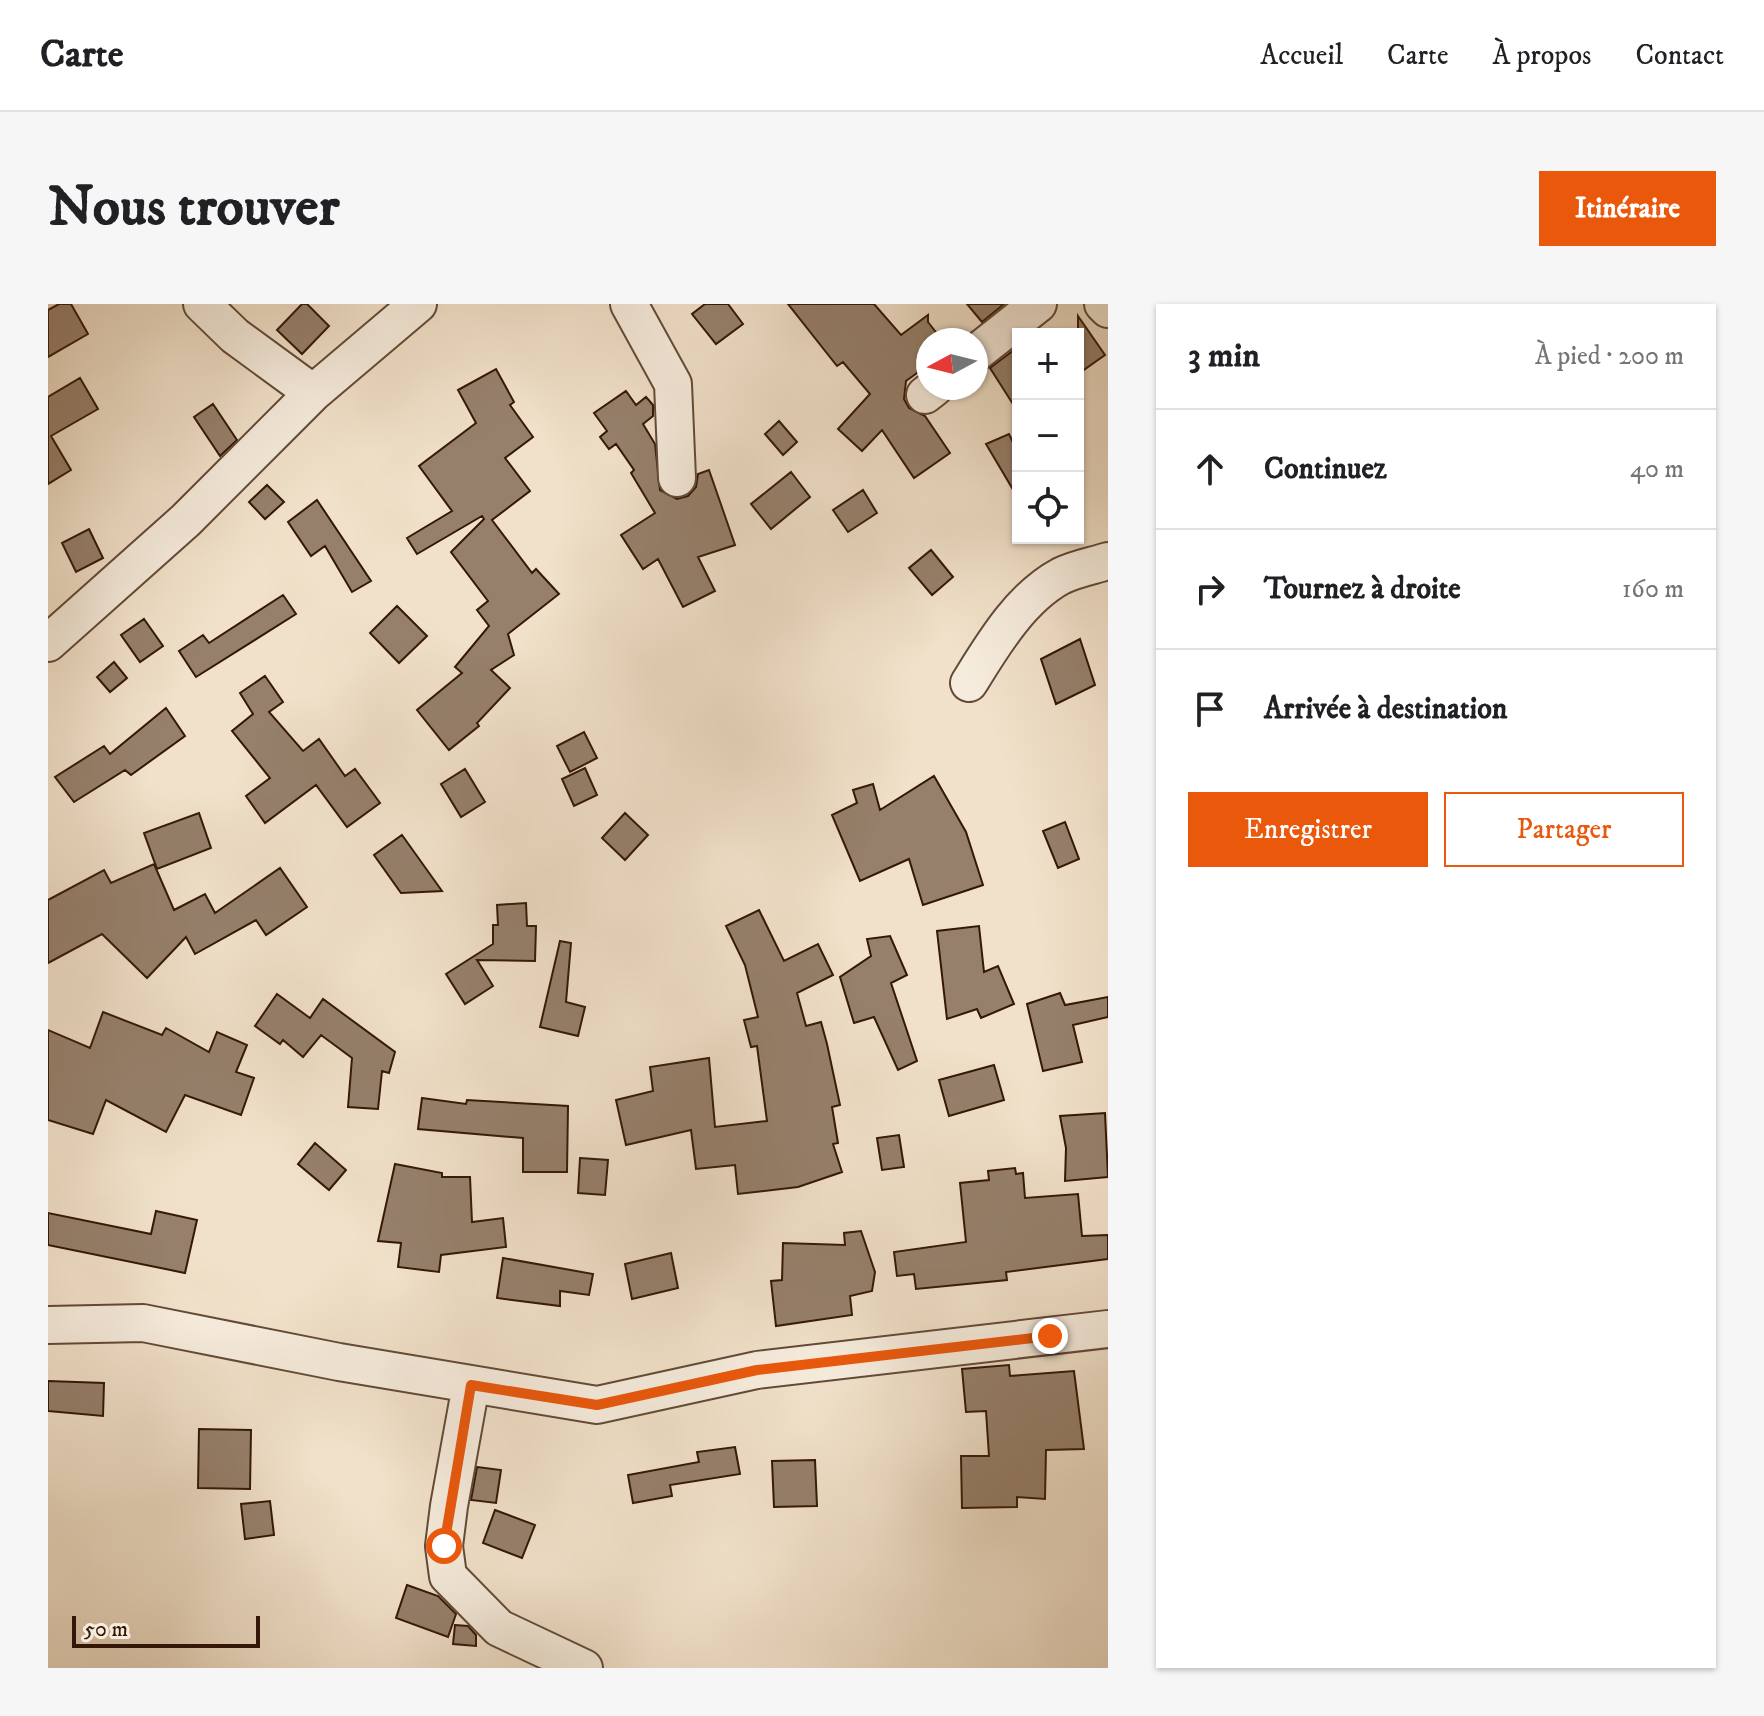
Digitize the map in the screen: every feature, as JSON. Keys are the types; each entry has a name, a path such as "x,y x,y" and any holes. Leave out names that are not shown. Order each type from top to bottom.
{"street":[{"path":"202,304 235,336 313,393"},
{"path":"48,643 186,520 313,393 418,304"},
{"path":"629,304 673,384 677,478"},
{"path":"988,344 1038,304"},
{"path":"1103,304 1108,309"},
{"path":"969,683 998,637 1058,577 1108,561"},
{"path":"48,1325 143,1323 471,1385 597,1405 757,1370 1108,1329"},
{"path":"471,1385 444,1546 448,1576 499,1628 584,1668"}],"building":[{"path":"59,304 71,304 88,334 48,357 48,310"},
{"path":"302,304 307,304 329,326 302,354 277,330"},
{"path":"705,304 728,304 743,324 716,344 692,314"},
{"path":"788,304 874,304 901,335 928,315 933,328 916,328 916,374 906,381 904,399 909,408 925,416 950,453 914,478 882,430 862,451 838,429 870,394 843,362 837,366"},
{"path":"967,304 1004,304 982,322"},
{"path":"1078,316 1105,355 1084,370 1084,328 1078,328"},
{"path":"1012,352 1012,403 990,368"},
{"path":"496,369 514,402 510,405 533,437 505,458 530,491 492,520 532,573 536,569 559,594 508,634 514,655 491,670 510,688 477,723 479,726 449,750 417,710 462,673 455,667 489,626 477,610 488,601 451,552 484,519 482,516 417,554 407,538 452,511 419,466 476,423 458,390"},
{"path":"80,378 98,409 51,436 71,470 48,484 48,397"},
{"path":"626,391 636,405 646,397 653,405 653,416 643,424 655,444 660,490 677,499 688,496 696,487 698,474 709,470 735,545 698,557 715,591 683,607 658,559 643,569 621,535 655,513 631,473 634,470 616,444 609,449 600,437 607,431 594,413"},
{"path":"213,404 237,440 220,456 194,417"},
{"path":"779,421 797,442 783,455 765,434"},
{"path":"1009,434 1012,440 1012,488 986,444"},
{"path":"791,472 810,497 771,529 751,504"},
{"path":"267,485 284,502 265,519 249,502"},
{"path":"863,490 877,513 848,532 833,510"},
{"path":"317,500 371,581 352,592 325,546 311,556 288,522"},
{"path":"89,529 103,558 76,572 62,543"},
{"path":"931,550 953,577 932,595 909,568"},
{"path":"283,595 296,614 196,677 179,651 203,635 209,643"},
{"path":"397,606 427,636 399,663 370,633"},
{"path":"144,619 163,646 140,662 121,635"},
{"path":"1080,639 1095,685 1056,704 1041,659"},
{"path":"114,662 127,678 110,692 97,677"},
{"path":"265,676 283,702 269,712 303,751 319,739 345,776 355,769 380,803 347,827 316,785 265,823 246,796 270,778 232,731 253,714 240,693"},
{"path":"166,708 185,736 131,775 125,770 74,802 55,777 104,746 110,754"},
{"path":"584,732 597,758 570,772 557,746"},
{"path":"585,768 597,795 574,806 562,779"},
{"path":"465,769 485,802 461,817 441,784"},
{"path":"934,776 966,832 983,885 923,905 909,859 860,881 832,815 857,803 853,790 873,784 880,810"},
{"path":"199,813 211,848 157,869 144,833"},
{"path":"625,813 648,835 625,860 602,838"},
{"path":"1065,822 1079,859 1058,868 1043,831"},
{"path":"402,835 442,891 401,893 374,855"},
{"path":"154,864 174,910 205,894 215,913 280,868 307,907 266,935 256,920 195,954 186,937 147,978 102,934 48,963 48,900 104,870 111,883"},
{"path":"526,903 527,926 536,926 535,961 477,960 493,986 465,1004 446,974 493,944 493,925 498,925 497,905"},
{"path":"759,910 784,961 818,944 833,975 797,993 806,1026 821,1022 827,1044 840,1105 832,1107 838,1143 833,1144 842,1172 798,1187 738,1194 735,1165 696,1169 691,1130 626,1145 616,1100 653,1091 650,1067 709,1058 715,1127 767,1121 757,1046 751,1047 744,1020 758,1017 745,965 726,926"},
{"path":"979,926 984,972 998,966 1014,1004 981,1018 977,1009 947,1019 937,931"},
{"path":"890,936 907,975 891,983 917,1061 898,1070 874,1017 854,1023 840,977 871,956 867,939"},
{"path":"560,941 571,943 566,1002 585,1007 578,1036 540,1027"},
{"path":"1060,993 1065,1005 1108,997 1108,1017 1073,1025 1082,1062 1043,1071 1027,1004"},
{"path":"277,994 310,1018 323,999 395,1052 389,1073 382,1071 378,1109 348,1107 352,1058 321,1035 303,1057 283,1040 280,1044 255,1026"},
{"path":"103,1012 162,1035 166,1028 209,1052 217,1032 247,1045 236,1072 254,1078 241,1115 185,1095 166,1132 106,1100 93,1134 48,1120 48,1030 90,1048"},
{"path":"994,1065 1004,1100 949,1116 939,1080"},
{"path":"422,1098 466,1104 467,1100 568,1106 567,1172 523,1172 523,1138 418,1129"},
{"path":"1105,1113 1108,1177 1065,1181 1066,1148 1060,1116"},
{"path":"899,1135 904,1167 882,1170 877,1138"},
{"path":"315,1143 346,1170 329,1190 298,1164"},
{"path":"580,1158 608,1160 605,1195 578,1193"},
{"path":"395,1164 442,1173 442,1177 470,1177 472,1222 503,1218 506,1247 441,1255 439,1272 398,1267 401,1243 378,1241"},
{"path":"1015,1168 1016,1174 1023,1173 1025,1198 1078,1194 1082,1236 1108,1235 1108,1259 1006,1272 1007,1280 916,1289 914,1274 897,1276 894,1252 966,1242 960,1183 989,1180 988,1171"},
{"path":"156,1211 197,1220 185,1273 48,1245 48,1213 151,1234"},
{"path":"861,1231 875,1272 872,1291 850,1296 852,1315 776,1326 771,1281 782,1280 783,1243 845,1245 844,1233"},
{"path":"671,1253 678,1288 632,1299 625,1264"},
{"path":"503,1258 593,1274 589,1295 560,1291 560,1306 497,1298"},
{"path":"1009,1365 1010,1376 1074,1371 1084,1449 1046,1450 1045,1499 1017,1497 1017,1507 962,1508 961,1456 989,1456 986,1411 966,1412 962,1369"},
{"path":"48,1381 104,1383 103,1416 48,1411"},
{"path":"199,1429 251,1430 250,1489 198,1488"},
{"path":"735,1447 740,1474 670,1485 672,1496 633,1503 628,1475 699,1462 697,1452"},
{"path":"815,1460 817,1506 774,1507 772,1461"},
{"path":"477,1467 501,1470 496,1503 471,1500"},
{"path":"270,1501 274,1535 245,1539 241,1504"},
{"path":"495,1510 535,1525 522,1558 483,1543"},
{"path":"407,1585 438,1596 456,1614 448,1637 396,1618"},
{"path":"455,1625 468,1626 476,1635 476,1646 453,1644"}],"route":[{"path":"444,1546 471,1385 597,1405 757,1370 1050,1336"}]}
